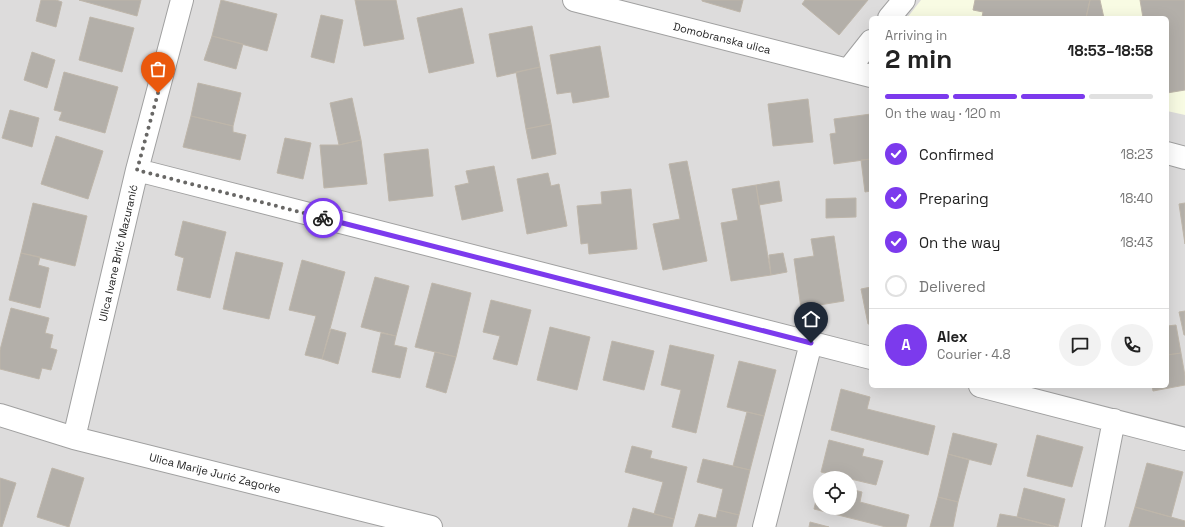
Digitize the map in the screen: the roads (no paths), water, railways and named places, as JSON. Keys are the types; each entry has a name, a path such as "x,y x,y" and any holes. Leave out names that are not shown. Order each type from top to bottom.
{"street":[{"name":"Ulica Ivane Brlić Mazuranić","path":"74,438 137,170 182,0"},
{"name":"Domobranska ulica","path":"574,0 869,75"},
{"path":"891,16 904,0"},
{"path":"848,70 869,44"},
{"path":"1169,154 1185,158"},
{"path":"137,170 869,358"},
{"path":"764,527 811,343"},
{"path":"997,388 1014,390 1114,420 1185,439"},
{"name":"Ulica Marije Jurić Zagorke","path":"0,415 74,438 431,527"},
{"path":"1093,527 1114,420"}]}
